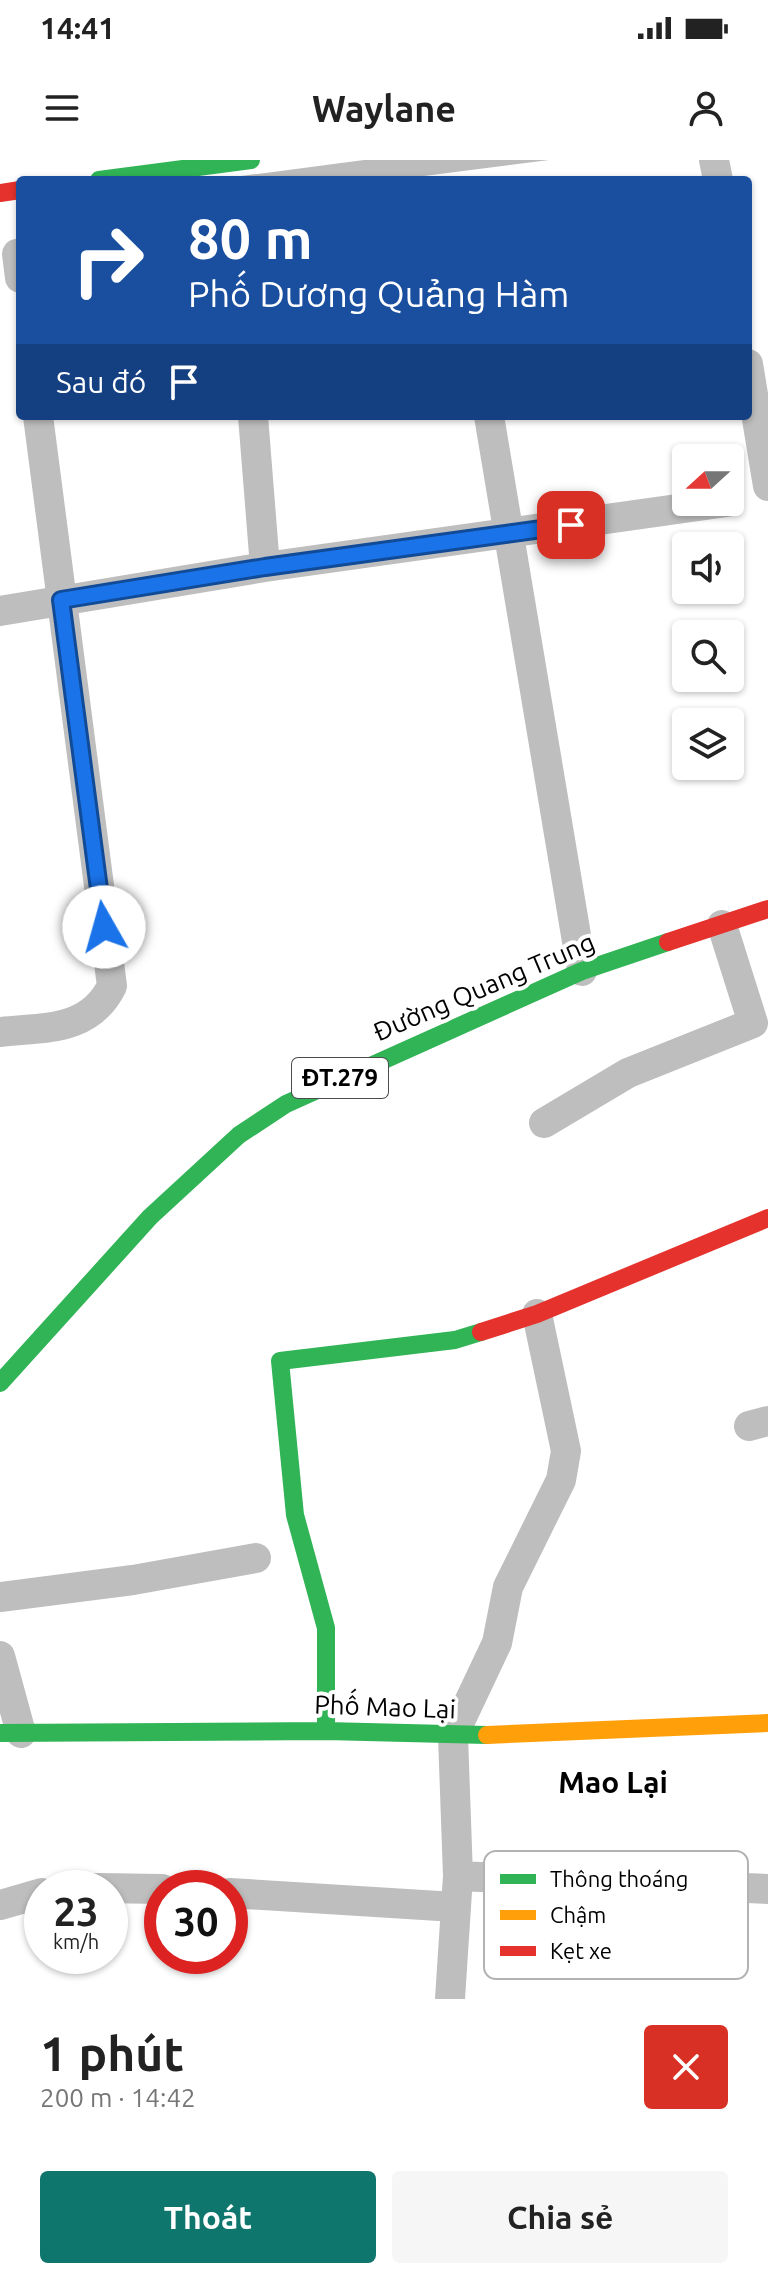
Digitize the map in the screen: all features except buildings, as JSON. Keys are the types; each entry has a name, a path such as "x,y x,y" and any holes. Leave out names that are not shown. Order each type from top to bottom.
{"street":[{"path":"129,176 251,160"},
{"path":"752,388 768,486"},
{"path":"0,1032 75,1023 103,1003 112,986 38,420"},
{"path":"253,420 265,567"},
{"path":"490,420 582,971"},
{"path":"744,500 768,496"},
{"path":"0,611 265,567 672,510"},
{"name":"Đường Quang Trung","path":"0,1383 150,1217 239,1135 286,1104 582,971 768,909"},
{"path":"544,1123 628,1073 753,1023 722,925"},
{"path":"326,1731 326,1628 295,1515 280,1361 455,1340 537,1314 768,1218"},
{"path":"450,1999 458,1876 453,1736 497,1643 508,1587 561,1480 566,1451 537,1314"},
{"path":"0,1597 133,1580 256,1558"},
{"path":"0,1656 11,1733"},
{"name":"Phố Mao Lại","path":"11,1733 326,1731 453,1736 768,1723"},
{"path":"458,1876 484,1877"},
{"path":"748,1888 768,1889"},
{"path":"248,1894 455,1907"},
{"path":"0,1905 24,1898"}],"shaded area":[{"path":"364,160 549,160 424,176 242,176"}],"traffic: fast":[{"path":"129,176 251,160"},
{"path":"0,1383 150,1217 239,1135 286,1104 582,971 668,942"},
{"path":"326,1731 326,1628 295,1515 280,1361 455,1340 481,1332"},
{"path":"0,1733 326,1731 487,1735"}],"traffic: slow":[{"path":"487,1735 768,1723"}],"traffic: jam":[{"path":"0,193 16,191"},
{"path":"668,942 768,909"},
{"path":"481,1332 537,1314 768,1218"}],"district":[{"name":"Mao Lại","path":"613,1783"}],"route":[{"path":"104,927 61,600 265,567 571,525"}]}
